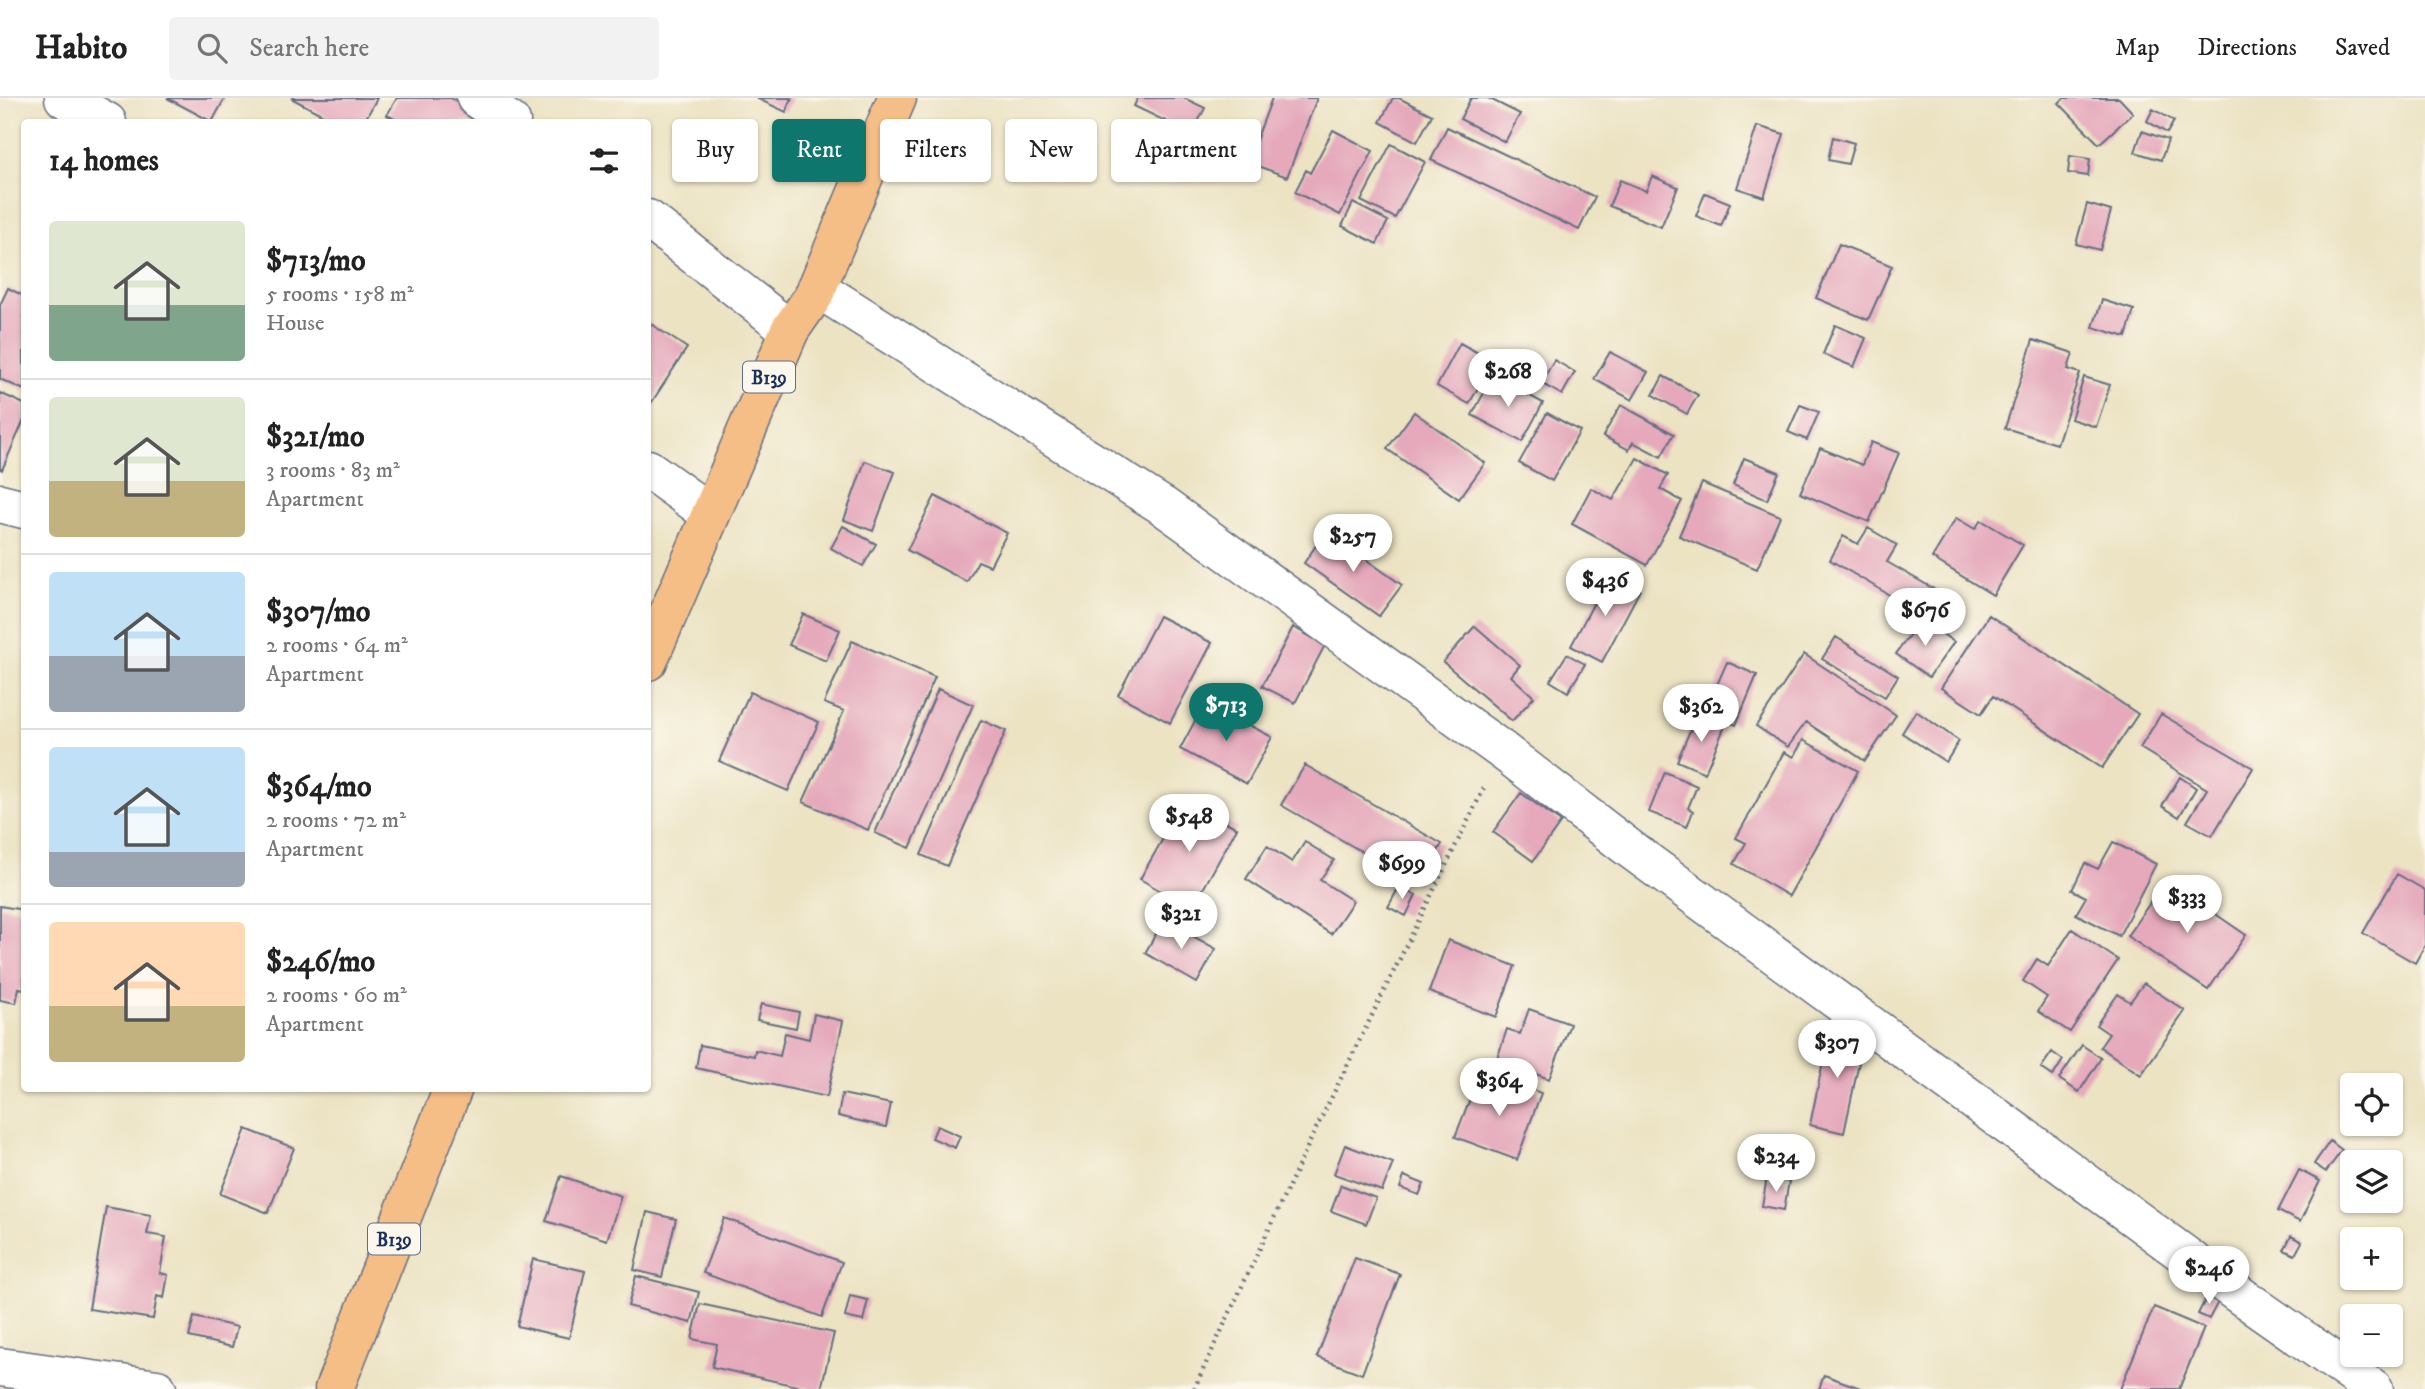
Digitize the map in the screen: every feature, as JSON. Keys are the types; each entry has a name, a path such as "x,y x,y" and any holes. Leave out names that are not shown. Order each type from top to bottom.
{"main road":[{"name":"B139","path":"651,653 790,330 817,288 897,98"},
{"name":"B139","path":"334,1389 451,1092"}],"street":[{"path":"64,98 102,119"},
{"path":"475,98 506,119"},
{"path":"651,221 790,330"},
{"path":"817,288 1163,506 1503,751 1630,849 2222,1283 2374,1389"},
{"path":"651,471 709,513"},
{"path":"0,503 21,508"},
{"path":"0,1367 156,1389"}],"path":[{"path":"1194,1389 1312,1137 1503,751"}],"building":[{"path":"167,98 225,98 214,119 206,119"},
{"path":"291,98 377,98 366,119 330,119"},
{"path":"397,98 451,98 489,119 394,119 387,115"},
{"path":"756,98 792,98 786,112"},
{"path":"1138,98 1184,98 1205,108 1200,119 1161,119 1134,106"},
{"path":"1272,98 1317,98 1287,177 1261,167 1261,127"},
{"path":"1393,98 1399,98 1432,115 1417,142 1380,122"},
{"path":"1471,98 1488,98 1520,114 1505,142 1460,119"},
{"path":"2064,98 2119,98 2133,113 2099,144 2059,103"},
{"path":"2153,109 2174,121 2167,133 2147,121"},
{"path":"1757,126 1784,134 1764,197 1737,188"},
{"path":"1447,127 1595,197 1579,230 1431,160"},
{"path":"1333,130 1373,151 1340,215 1295,192 1306,170 1310,173"},
{"path":"2142,131 2168,140 2161,160 2135,152"},
{"path":"1833,137 1854,143 1848,164 1828,160"},
{"path":"1391,144 1425,162 1395,218 1361,201"},
{"path":"2070,156 2090,159 2088,176 2068,173"},
{"path":"1652,176 1678,187 1661,227 1609,206 1620,180 1646,191"},
{"path":"1705,193 1730,203 1721,226 1696,216"},
{"path":"1353,203 1388,221 1377,244 1342,226"},
{"path":"2087,204 2111,211 2100,250 2076,244"},
{"path":"1839,244 1892,266 1868,320 1816,298"},
{"path":"8,288 21,294 21,389 0,379 0,305"},
{"path":"2102,300 2134,310 2126,337 2093,327"},
{"path":"651,324 687,348 651,403"},
{"path":"1835,325 1866,338 1854,367 1823,354"},
{"path":"2033,340 2073,353 2068,369 2080,373 2057,444 2005,428"},
{"path":"1460,343 1493,361 1469,404 1437,386"},
{"path":"1610,352 1648,372 1632,400 1594,379"},
{"path":"1554,360 1575,372 1562,395 1541,383"},
{"path":"1493,376 1543,403 1522,442 1472,415"},
{"path":"1663,376 1698,395 1687,414 1653,395"},
{"path":"2084,377 2110,385 2096,427 2071,419"},
{"path":"0,393 21,403 21,427 2,470"},
{"path":"1621,405 1674,434 1661,457 1633,442 1629,450 1603,436"},
{"path":"1800,405 1819,412 1807,440 1788,432"},
{"path":"1414,412 1485,463 1459,499 1387,449"},
{"path":"1547,413 1580,431 1552,481 1519,463"},
{"path":"1871,442 1899,453 1869,522 1800,493 1820,448 1862,465"},
{"path":"1637,458 1668,475 1660,489 1682,501 1647,565 1572,524 1591,488 1613,500"},
{"path":"1744,458 1779,472 1767,500 1733,485"},
{"path":"865,461 895,472 873,531 844,520"},
{"path":"1702,483 1780,516 1757,569 1679,536"},
{"path":"935,496 1007,533 990,566 978,561 967,582 907,550"},
{"path":"1956,518 1975,529 1981,520 2023,545 1993,595 1932,558"},
{"path":"843,526 876,544 863,566 831,548"},
{"path":"1868,528 1897,545 1887,562 1934,589 1920,613 1830,560 1843,536 1858,544"},
{"path":"1326,531 1402,585 1379,616 1304,563"},
{"path":"1609,574 1640,590 1602,662 1571,646"},
{"path":"803,614 840,630 826,661 789,645"},
{"path":"1989,615 2138,714 2102,768 1993,696 1981,714 1941,688"},
{"path":"1159,616 1212,643 1170,723 1118,695"},
{"path":"1921,619 1954,642 1929,677 1896,654"},
{"path":"1475,626 1520,665 1511,676 1534,697 1512,721 1443,662"},
{"path":"1293,627 1325,645 1295,703 1262,686"},
{"path":"1836,637 1898,676 1885,697 1822,659"},
{"path":"852,641 935,677 868,830 803,802 844,711 824,703"},
{"path":"1567,654 1585,664 1568,692 1550,681"},
{"path":"1804,654 1896,715 1865,761 1806,722 1788,747 1756,726"},
{"path":"1727,662 1757,675 1736,725 1705,712"},
{"path":"938,689 973,705 910,848 875,833"},
{"path":"750,692 819,722 788,791 719,761"},
{"path":"1205,702 1272,737 1247,784 1180,749"},
{"path":"1916,711 1959,741 1946,762 1902,733"},
{"path":"1697,714 1725,726 1705,773 1677,761"},
{"path":"2161,714 2253,768 2212,836 2187,822 2207,789 2140,748"},
{"path":"981,720 1006,731 947,866 921,855"},
{"path":"1803,740 1858,771 1789,896 1734,864 1746,843 1736,838 1784,752 1794,757"},
{"path":"1305,765 1442,844 1418,884 1281,805"},
{"path":"1665,772 1697,786 1688,808 1693,811 1687,827 1649,812"},
{"path":"2180,777 2196,788 2179,817 2162,806"},
{"path":"1521,793 1561,822 1533,861 1493,832"},
{"path":"1185,800 1237,828 1192,909 1140,879"},
{"path":"1305,842 1334,860 1320,880 1353,901 1331,934 1246,879 1267,846 1292,862"},
{"path":"2113,842 2156,864 2119,936 2076,914 2086,897 2072,890 2085,863 2098,869"},
{"path":"2397,874 2425,890 2425,945 2415,963 2363,933"},
{"path":"2166,880 2246,935 2208,990 2127,936"},
{"path":"1399,887 1416,895 1406,916 1388,907"},
{"path":"0,906 21,910 21,988 16,1003 0,1000"},
{"path":"1164,920 1216,949 1197,983 1145,953"},
{"path":"2072,929 2118,960 2070,1032 2038,1011 2047,997 2023,981 2037,959 2048,966"},
{"path":"1448,940 1515,966 1496,1017 1429,992"},
{"path":"2144,983 2185,1011 2141,1075 2100,1047 2109,1034 2096,1025 2118,994 2130,1002"},
{"path":"761,1004 799,1012 796,1028 757,1020"},
{"path":"1529,1009 1570,1024 1549,1079 1497,1059 1507,1029 1520,1034"},
{"path":"814,1014 843,1021 827,1097 696,1068 700,1045 754,1056 755,1050 780,1056 785,1033 809,1039"},
{"path":"1830,1027 1865,1034 1844,1133 1810,1125"},
{"path":"2082,1045 2101,1058 2079,1092 2059,1079"},
{"path":"2052,1052 2063,1060 2053,1076 2041,1068"},
{"path":"1500,1078 1541,1093 1517,1160 1455,1137 1476,1084 1495,1091"},
{"path":"842,1094 891,1104 886,1127 838,1116"},
{"path":"937,1126 960,1136 955,1148 932,1138"},
{"path":"246,1129 294,1148 268,1213 220,1194"},
{"path":"2330,1141 2342,1150 2326,1172 2314,1164"},
{"path":"1345,1145 1393,1163 1382,1191 1334,1174"},
{"path":"2299,1170 2320,1181 2300,1222 2278,1211"},
{"path":"561,1176 621,1196 607,1240 546,1221"},
{"path":"1404,1176 1424,1184 1419,1195 1400,1188"},
{"path":"1767,1177 1789,1181 1784,1210 1762,1206"},
{"path":"1341,1185 1376,1198 1366,1224 1331,1211"},
{"path":"106,1207 151,1215 147,1234 166,1237 160,1273 168,1275 164,1298 157,1296 153,1319 89,1309"},
{"path":"647,1212 676,1219 662,1277 634,1270"},
{"path":"724,1218 842,1262 822,1317 703,1273"},
{"path":"2291,1236 2302,1242 2295,1255 2284,1250"},
{"path":"1355,1258 1400,1274 1362,1374 1317,1357"},
{"path":"533,1259 585,1271 569,1338 517,1326"},
{"path":"636,1276 699,1292 691,1323 628,1306"},
{"path":"2209,1292 2220,1298 2209,1319 2198,1314"},
{"path":"850,1296 868,1300 863,1321 845,1317"},
{"path":"700,1304 834,1333 821,1389 810,1389 712,1367 717,1344 692,1339"},
{"path":"2154,1307 2204,1328 2179,1389 2120,1389"},
{"path":"194,1317 237,1327 232,1347 189,1337"},
{"path":"1824,1375 1863,1389 1819,1389"}]}
